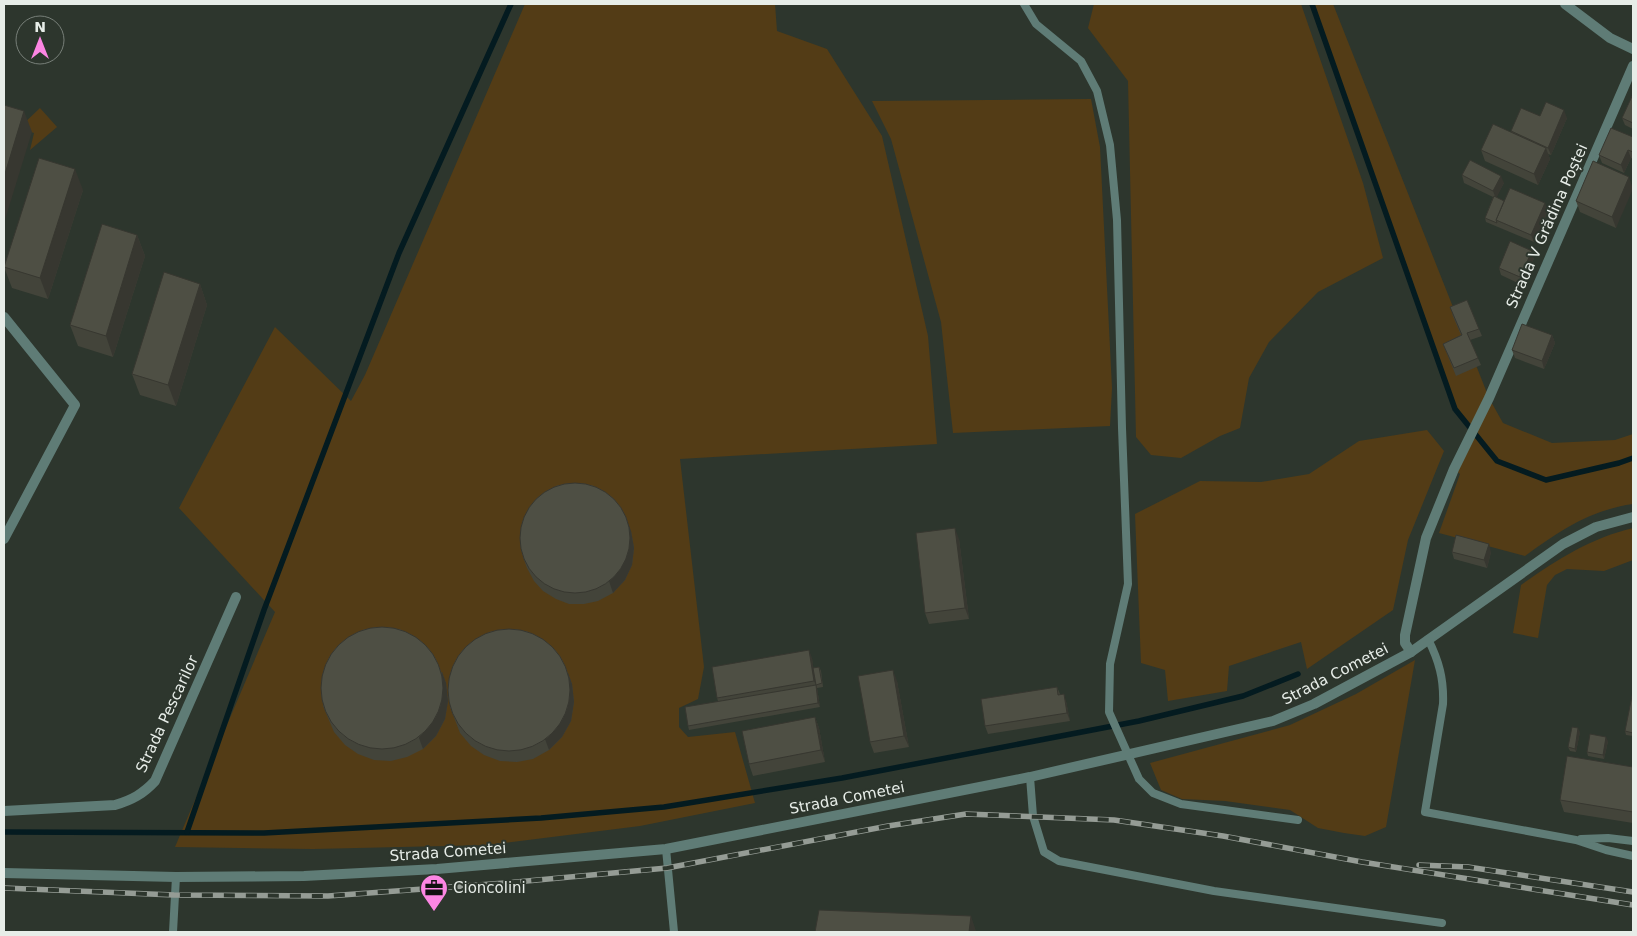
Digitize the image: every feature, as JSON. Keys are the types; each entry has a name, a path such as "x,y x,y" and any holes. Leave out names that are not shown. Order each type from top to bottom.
{"street":[{"path":"1566,4 1610,38 1633,49"},
{"name":"Strada V Grădina Poștei","path":"1411,652 1405,643 1404,635 1413,587 1426,538 1454,469 1489,398 1633,66"},
{"path":"4,317 75,406 4,538"},
{"name":"Strada Cometei","path":"4,872 176,877 304,876 436,869 666,848 1030,777 1273,721 1314,704 1411,652 1563,544 1596,527 1633,517"},
{"name":"Strada Pescarilor","path":"4,811 115,805 132,800 156,781 236,597"}],"lane":[{"path":"1024,4 1036,24 1081,61 1097,91 1110,145 1117,220 1128,584 1110,664 1109,712 1139,779 1153,794 1181,804 1298,820"},
{"path":"1428,639 1441,668 1444,686 1443,704 1425,812 1576,840 1606,850 1633,856"},
{"path":"1030,777 1033,816 1044,852 1059,861 1214,891 1442,923"},
{"path":"1576,840 1608,838 1633,841"},
{"path":"666,848 674,932"},
{"path":"173,932 176,877"}],"shaded area":[{"path":"525,4 775,4 777,31 827,49 882,136 928,336 937,444 680,459 704,667 698,699 679,708 679,727 688,737 735,732 755,803 640,826 488,845 313,849 175,847 275,612 179,508 275,327 351,401 365,375"},
{"path":"1094,4 1301,4 1363,183 1383,258 1318,292 1269,342 1249,378 1240,428 1220,436 1181,458 1151,455 1136,437 1128,81 1088,28"},
{"path":"1312,4 1333,4 1489,398 1503,423 1552,443 1615,440 1633,434 1633,504 1589,516 1550,538 1525,556 1439,533 1460,474 1454,469 1472,433 1455,409"},
{"path":"1091,99 1100,147 1112,388 1110,426 953,433 941,322 891,139 872,101"},
{"path":"40,108 57,127 30,150 34,133 19,128"},
{"path":"1427,430 1444,451 1408,540 1393,610 1307,669 1301,642 1229,666 1227,691 1168,701 1165,670 1141,663 1135,514 1200,481 1261,482 1309,474 1359,441"},
{"path":"1633,528 1633,560 1604,571 1567,569 1555,575 1547,585 1538,638 1513,633 1521,585 1574,551 1618,532"},
{"path":"1415,660 1386,827 1365,836 1344,833 1318,828 1290,810 1225,801 1182,799 1161,790 1150,763 1290,725 1356,694"}],"building":[{"path":"1633,94 1633,123 1622,118"},
{"path":"1546,102 1564,110 1548,148 1511,131 1521,108 1540,116"},
{"path":"4,105 24,111 4,177"},
{"path":"1493,124 1546,148 1534,174 1481,150"},
{"path":"1611,128 1633,137 1633,152 1628,150 1621,165 1599,155"},
{"path":"39,158 75,169 40,278 4,267"},
{"path":"1470,160 1501,176 1493,191 1462,175"},
{"path":"1593,161 1629,177 1612,217 1576,201"},
{"path":"1510,188 1545,203 1531,235 1496,220"},
{"path":"1494,196 1504,201 1496,220 1497,223 1485,218"},
{"path":"102,224 137,235 106,336 70,325"},
{"path":"1510,241 1532,251 1520,277 1499,268"},
{"path":"164,272 200,284 168,385 132,374"},
{"path":"1467,300 1479,329 1467,333 1478,358 1454,368 1443,344 1462,335 1450,307"},
{"path":"1522,324 1552,335 1542,361 1512,350"},
{"path":"575,483 596,487 614,499 626,517 630,538 626,559 614,577 596,589 575,593 554,589 536,577 524,559 520,538 524,517 536,499 554,487"},
{"path":"955,528 965,608 925,613 916,533"},
{"path":"1456,535 1489,544 1484,560 1452,552"},
{"path":"382,627 394,628 405,632 416,637 425,645 433,654 438,665 442,676 442,700 438,711 433,722 425,731 416,739 405,744 394,748 382,749 370,748 359,744 348,739 339,731 331,722 326,711 322,700 321,688 322,676 326,665 331,654 339,645 348,637 359,632 370,628"},
{"path":"509,629 521,630 532,634 543,639 552,647 560,656 565,667 569,678 569,702 565,713 560,724 552,733 543,741 532,746 521,750 509,751 497,750 486,746 475,741 466,733 458,724 453,713 449,702 448,690 449,678 453,667 458,656 466,647 475,639 486,634 497,630"},
{"path":"809,650 814,681 717,698 712,667"},
{"path":"819,667 822,683 816,685 813,668"},
{"path":"893,670 904,736 870,742 858,676"},
{"path":"816,685 818,703 688,726 685,707"},
{"path":"1057,687 1058,695 1064,694 1067,713 985,726 981,699"},
{"path":"1633,691 1633,733 1625,731"},
{"path":"815,717 821,750 749,764 742,731"},
{"path":"1572,727 1578,728 1575,749 1568,747"},
{"path":"1590,734 1606,737 1603,755 1587,752"},
{"path":"1567,756 1633,767 1633,812 1560,800"},
{"path":"819,910 971,916 969,932 815,932"}],"waterway":[{"path":"187,832 264,610 399,253 511,4"},
{"path":"1312,4 1455,409 1497,461 1546,480 1633,458"},
{"path":"4,832 264,833 541,818 664,807 842,778 1139,721 1243,696 1298,674"}],"railway":[{"path":"4,888 174,895 328,896 505,883 667,868 888,826 966,814 1114,820 1223,836 1362,862 1633,905"},
{"path":"1419,865 1468,867 1633,892"}],"place":[{"name":"Cioncolini","path":"434,912"}]}
